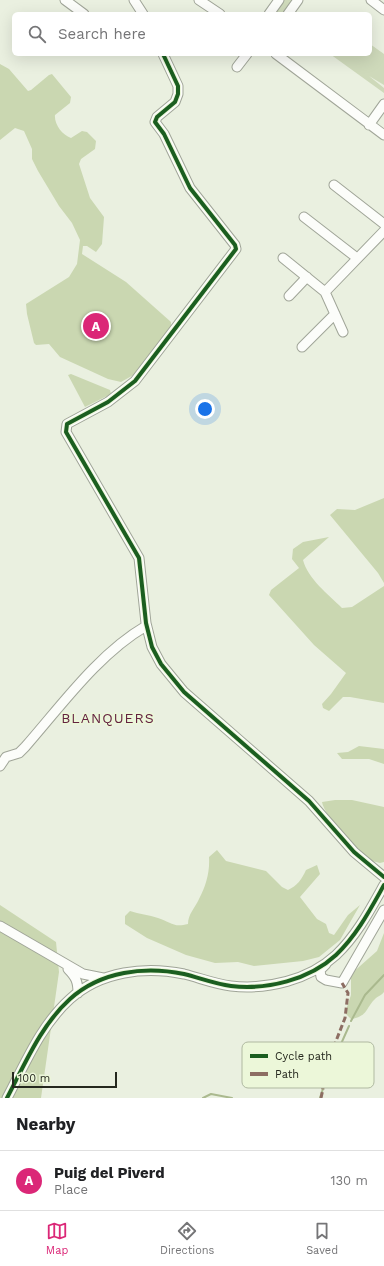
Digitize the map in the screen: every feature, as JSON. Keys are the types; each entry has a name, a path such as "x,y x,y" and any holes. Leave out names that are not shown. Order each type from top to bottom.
{"street":[{"path":"65,0 81,12"},
{"path":"134,0 142,12"},
{"path":"199,0 217,12"},
{"path":"270,12 279,0"},
{"path":"289,12 298,0"},
{"path":"370,0 384,10"},
{"path":"164,56 178,86 178,94 175,102 157,117 155,122 164,134 190,188 235,245 236,249 135,381 108,402 70,422 66,428 81,460 139,558 146,626 152,646 161,664 184,692 309,801 354,852 384,877"},
{"path":"237,67 245,56"},
{"path":"279,56 384,135"},
{"path":"369,125 384,104"},
{"path":"334,185 384,224"},
{"path":"304,217 357,258"},
{"path":"325,292 384,231"},
{"path":"283,258 325,292 343,332"},
{"path":"289,296 307,277"},
{"path":"302,347 335,314"},
{"path":"0,766 6,757 19,753 25,747 103,658 126,639 146,626"},
{"path":"7,1098 42,1033 61,1009 78,993 105,978 126,972 159,971 183,974 220,984 246,986 270,985 320,971 343,948 364,920 384,885"},
{"path":"320,971 321,978 342,983 384,910"},
{"path":"0,926 65,965 83,974 105,978"},
{"path":"320,971 343,948"},
{"path":"65,965 75,976 78,985 78,993"},
{"path":"294,978 311,976 322,982 332,981"}],"green space":[{"path":"283,0 295,0 286,12 274,12"},
{"path":"372,45 384,54 384,85 369,76 384,88 384,93 333,56 372,56"},
{"path":"0,64 9,69 28,91 52,74 71,97 70,103 55,115 56,122 62,132 68,137 71,138 82,131 87,132 96,141 95,149 81,159 79,164 90,198 104,217 102,244 96,252 87,246 83,246 82,254 126,282 171,322 171,328 137,373 121,382 108,379 60,357 49,344 36,345 34,343 26,304 69,277 77,264 80,240 72,223 59,206 38,171 32,159 32,149 24,131 15,128 0,140"},
{"path":"71,374 110,390 111,394 85,407 68,375"},
{"path":"384,498 384,583 378,573 330,515 337,509 355,510"},
{"path":"329,537 303,560 309,574 342,608 352,607 384,586 384,703 343,697 329,711 323,708 322,704 346,673 314,645 269,595 271,590 299,568 292,559 293,549 303,542"},
{"path":"359,746 384,749 384,764 369,759 342,759 337,753 348,752"},
{"path":"352,800 384,807 384,862 380,863 368,859 341,833 328,816 322,802"},
{"path":"217,850 226,861 266,871 282,887 288,890 299,882 306,870 317,865 320,874 300,897 317,919 326,924 329,933 334,935 348,915 360,905 340,940 319,957 303,961 254,966 238,962 215,963 186,955 147,938 125,924 125,916 130,911 158,918 175,925 188,924 190,914 206,884 209,868 209,857"},
{"path":"0,905 56,942 59,972 41,1098 0,1098"},
{"path":"384,933 384,992 377,997 364,1014 357,1018 351,1019 345,1013 351,995 351,974 377,951"}],"waterway":[{"path":"351,1021 365,995 384,975"},
{"path":"342,1042 349,1026"},
{"path":"320,1098 323,1088"},
{"path":"203,1098 211,1094 232,1098"}],"marked path":[{"path":"336,1042 345,1018 348,993 342,983"},
{"path":"321,1098 323,1088"}],"cycle path":[{"path":"164,56 178,86 178,94 175,102 157,117 155,122 164,134 190,188 235,245 236,249 135,381 108,402 67,424 66,432 139,558 146,623 152,647 161,664 184,692 309,801 354,852 384,877"},
{"path":"7,1098 34,1046 50,1021 70,999 95,982 124,973 139,971 184,974 225,985 245,987 273,985 300,977 325,964 344,947 363,922 384,885"}],"place":[{"name":"Puig del Piverd","path":"96,326"}],"district":[{"name":"BLANQUERS","path":"108,718"}]}
